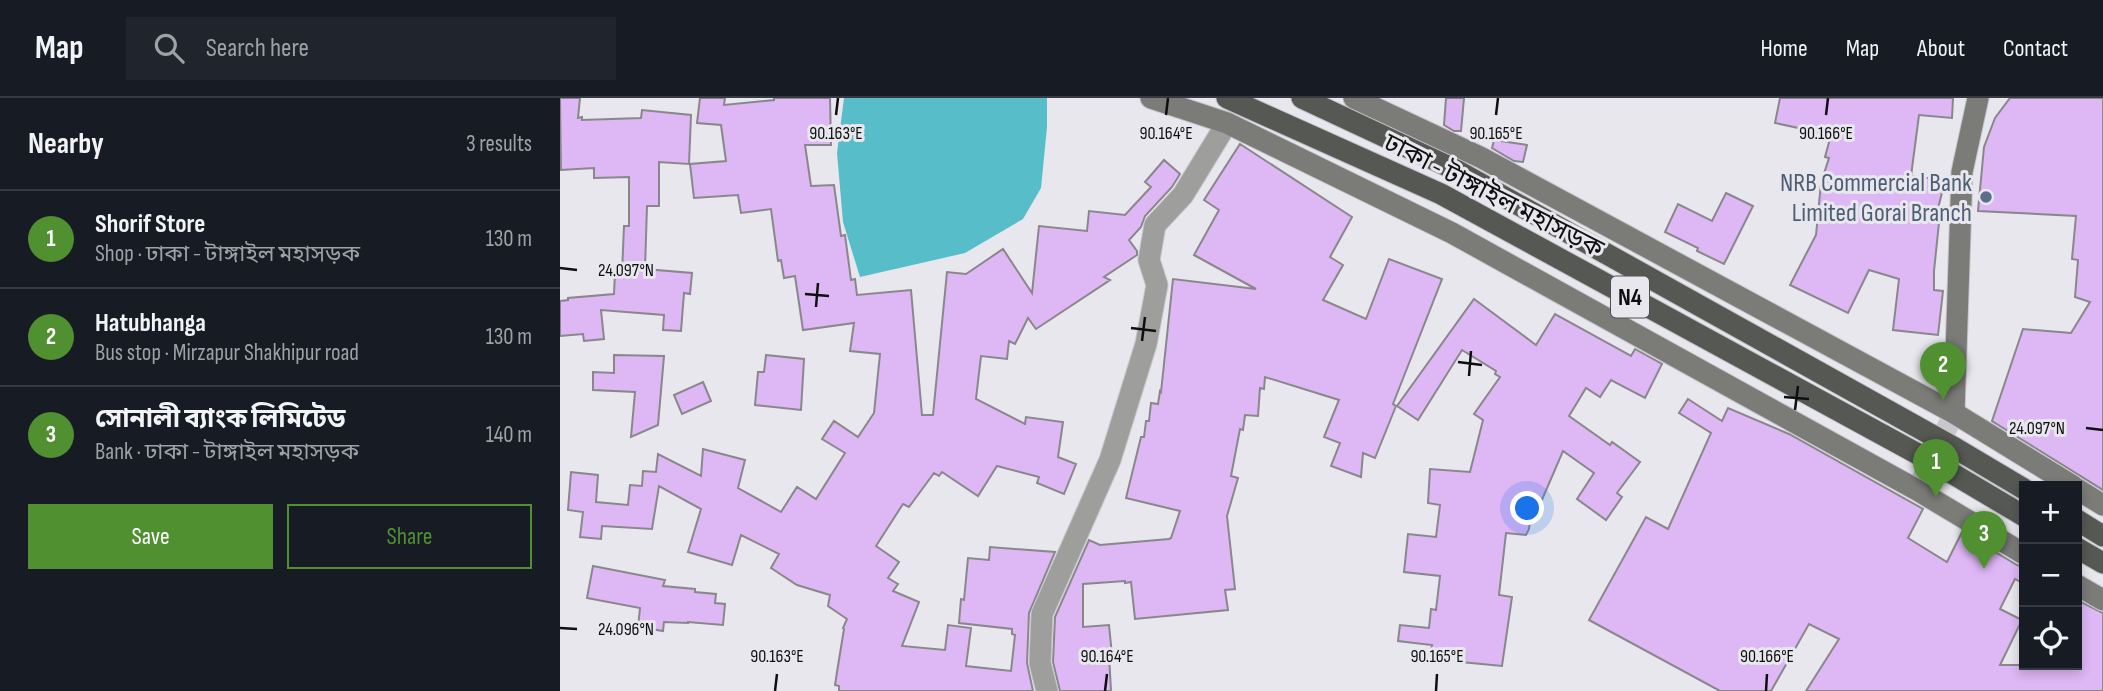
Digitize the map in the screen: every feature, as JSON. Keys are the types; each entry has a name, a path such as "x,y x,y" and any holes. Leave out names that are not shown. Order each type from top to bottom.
{"highway":[{"name":"ঢাকা - টাঙ্গাইল মহাসড়ক","path":"1227,98 1441,194 1938,465 2019,513"},
{"name":"ঢাকা - টাঙ্গাইল মহাসড়ক","path":"1302,98 1456,170 2019,486"},
{"path":"2082,523 2103,536"},
{"path":"2082,551 2103,563"}],"main road":[{"path":"1151,98 1227,123 1452,233 1917,491 2019,551"},
{"path":"1354,98 1482,158 1954,413 2065,481"},
{"path":"1954,413 1962,172 1978,98"},
{"path":"2082,492 2103,505"},
{"path":"2082,588 2103,600"}],"street":[{"path":"1047,691 1040,663 1042,614 1110,460 1146,344 1157,285 1149,260 1155,225 1183,195 1227,123"}],"water":[{"path":"844,98 1047,98 1041,188 1023,219 965,253 860,277 843,222 837,153"}],"building":[{"path":"560,98 580,98 578,118 582,117 582,120 641,118 642,110 691,115 689,164 659,162 659,206 647,206 645,269 692,273 690,294 684,293 681,331 663,330 664,315 601,310 604,339 584,341 583,334 560,336 560,301 614,294 615,273 622,273 624,226 629,226 629,177 594,178 594,168 561,170"},
{"path":"700,98 725,98 724,105 774,98 830,98 831,145 805,145 811,186 834,185 841,236 845,235 851,280 855,279 857,295 911,290 922,415 933,415 947,272 966,274 1003,249 1032,293 1039,226 1087,231 1089,211 1125,215 1151,187 1145,182 1164,160 1180,174 1129,240 1137,255 1104,277 1110,280 1036,329 1028,318 1015,344 1009,341 1007,359 981,356 976,399 1025,424 1026,417 1063,422 1058,457 1076,464 1064,494 1037,483 1039,477 997,466 978,496 942,472 939,476 934,473 909,507 903,504 876,546 899,562 888,578 898,584 893,591 919,602 902,646 945,650 948,625 971,628 966,666 1011,671 1015,635 1012,634 1012,629 959,623 968,558 989,560 990,547 1055,552 1029,613 1027,663 1033,691 839,691 839,686 835,685 843,628 847,619 828,606 830,595 797,585 771,568 779,554 741,535 732,565 688,552 701,509 659,486 652,529 602,526 601,539 580,537 583,512 568,510 571,472 598,475 596,502 628,505 630,485 642,486 643,471 656,472 658,454 701,476 703,449 745,460 738,488 781,512 797,487 816,499 845,453 822,439 834,421 858,437 874,413 880,354 850,351 854,323 803,330 795,276 784,278 781,260 778,261 771,209 741,213 738,195 694,198 690,164 726,161 721,125 697,123"},
{"path":"1446,98 1464,98 1461,131 1454,131 1444,125"},
{"path":"1780,98 1953,98 1952,118 1919,115 1911,176 1945,180 1937,213 1940,213 1934,271 1934,290 1943,291 1938,335 1893,330 1899,279 1869,270 1848,313 1790,285 1816,235 1821,183 1829,158 1825,157 1831,135 1775,123"},
{"path":"2010,98 2103,98 2103,490 1992,421 2023,329 2071,333 2090,302 2075,297 2078,260 2072,259 2076,216 1978,211 1984,147 1995,118"},
{"path":"1494,140 1527,145 1523,162 1514,161 1492,148"},
{"path":"1240,144 1352,217 1330,257 1343,265 1323,300 1366,319 1389,259 1442,279 1375,458 1363,453 1361,477 1331,466 1340,443 1324,437 1339,400 1265,377 1264,389 1260,388 1258,416 1245,415 1243,430 1240,429 1231,476 1238,478 1227,516 1235,589 1225,590 1228,610 1135,619 1131,582 1083,584 1083,627 1109,625 1111,691 1060,691 1053,662 1055,617 1089,540 1100,545 1169,539 1180,511 1126,498 1141,437 1144,437 1146,421 1149,421 1151,403 1158,404 1161,392 1173,279 1256,289 1194,255 1219,210 1204,200"},
{"path":"1726,193 1753,206 1724,264 1665,232 1678,204 1712,221"},
{"path":"1474,299 1536,345 1555,314 1631,356 1635,349 1662,364 1645,398 1611,380 1600,397 1586,388 1569,416 1640,462 1617,493 1622,497 1606,520 1577,499 1594,473 1563,451 1538,509 1532,506 1526,535 1506,533 1499,595 1512,597 1502,666 1461,662 1462,653 1431,650 1432,645 1398,641 1400,625 1429,628 1431,609 1436,610 1440,576 1404,572 1408,534 1436,537 1440,505 1428,503 1430,469 1470,472 1483,420 1474,414 1500,377 1495,374 1496,371 1462,350 1418,420 1397,406"},
{"path":"614,355 664,356 658,425 631,437 635,392 593,390 593,372 614,373"},
{"path":"766,355 804,359 801,410 755,405 758,372 764,372"},
{"path":"703,382 711,401 682,414 674,395"},
{"path":"1688,399 1722,421 1728,408 1789,434 1923,509 1908,538 1947,562 1962,532 2019,566 2019,581 2015,579 2000,609 2019,618 2019,626 2000,665 2019,665 2019,670 2082,670 2082,602 2103,613 2103,691 1806,691 1839,639 1809,624 1771,691 1720,691 1589,620 1646,517 1668,529 1711,433 1679,413"},
{"path":"593,566 665,580 663,586 716,594 715,603 725,604 723,625 664,622 663,631 638,627 640,608 587,598"}],"tunnel":[{"path":"1917,490 1954,413"}],"place":[{"name":"NRB Commercial Bank Limited Gorai Branch","path":"1986,197"},
{"name":"Hatubhanga","path":"1943,400"},
{"name":"Shorif Store","path":"1936,497"},
{"name":"সোনালী ব্যাংক লিমিটেড","path":"1984,569"}]}
